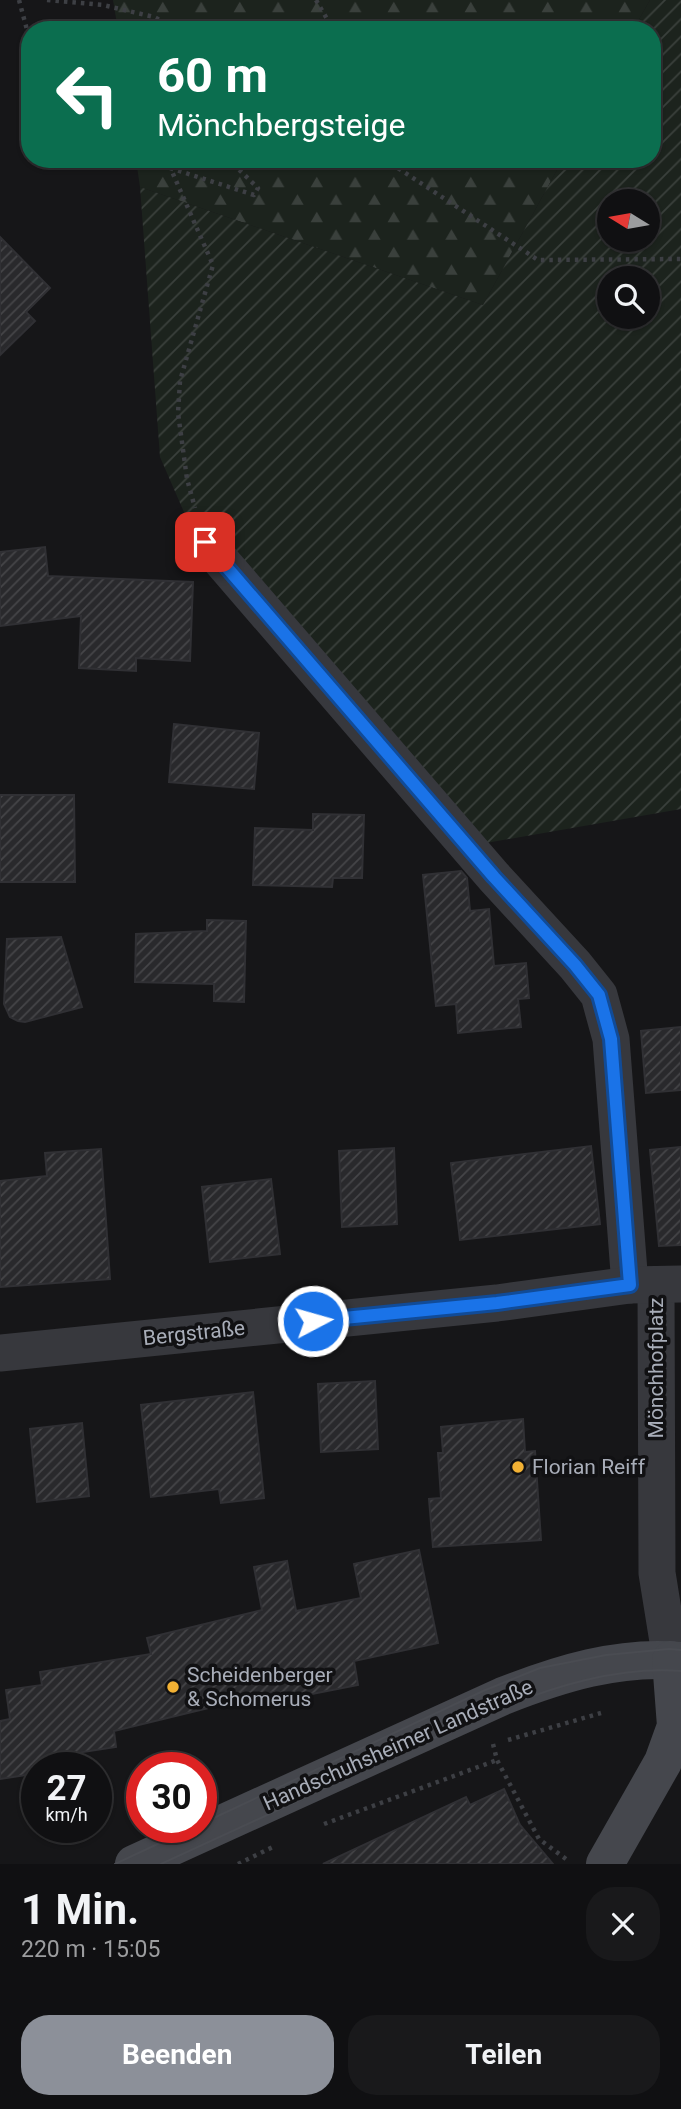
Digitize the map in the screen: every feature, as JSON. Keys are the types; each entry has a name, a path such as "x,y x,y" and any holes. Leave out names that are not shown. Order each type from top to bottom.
{"main road":[{"name":"Handschuhsheimer Landstraße","path":"134,1864 503,1696 547,1679 606,1664 676,1661"},
{"path":"605,1864 663,1762 676,1727 676,1661"}],"street":[{"name":"Mönchhofplatz","path":"205,542 599,995 611,1039 656,1285 657,1573 676,1661"},
{"name":"Bergstraße","path":"0,1353 656,1285"}],"path":[{"path":"19,0 25,21"},
{"path":"47,0 103,5 162,21"},
{"path":"316,0 329,21"},
{"path":"170,168 214,265 180,381 178,414 187,480 205,542"},
{"path":"173,168 254,195 258,188 237,168"},
{"path":"397,168 538,260 681,259"},
{"path":"573,1864 539,1839 491,1744 601,1713"},
{"path":"312,1828 497,1760"},
{"path":"238,1864 275,1846"}],"green space":[{"path":"113,0 650,0 638,21 116,21"},
{"path":"650,0 681,0 681,809 486,843 204,558 160,457 140,187 483,305 558,168 661,168 661,21 638,21"},
{"path":"137,168 558,168 483,305 140,187"}],"building":[{"path":"0,237 50,288 26,312 35,321 0,355"},
{"path":"45,547 48,576 193,582 190,661 136,658 136,671 79,668 81,616 0,626 0,552"},
{"path":"174,724 259,733 254,789 169,782"},
{"path":"0,795 74,795 75,882 0,882"},
{"path":"313,814 364,815 362,878 333,878 332,887 253,885 255,828 313,830"},
{"path":"461,871 467,878 470,911 489,909 494,966 526,963 529,998 518,999 521,1027 458,1033 456,1004 436,1006 423,875"},
{"path":"207,920 246,921 244,1002 214,1001 214,984 135,982 136,934 207,931"},
{"path":"61,937 82,1007 25,1022 10,1017 4,1004 7,939"},
{"path":"681,1027 681,1090 646,1093 641,1031"},
{"path":"591,1146 600,1224 460,1240 451,1163"},
{"path":"681,1147 681,1245 659,1246 650,1150"},
{"path":"394,1148 397,1224 342,1227 339,1151"},
{"path":"101,1149 110,1279 0,1287 0,1181 47,1176 45,1153"},
{"path":"271,1179 280,1254 210,1262 202,1187"},
{"path":"375,1381 378,1449 321,1452 318,1384"},
{"path":"253,1392 264,1498 221,1503 219,1489 151,1497 141,1405"},
{"path":"523,1419 525,1452 535,1451 541,1540 433,1547 429,1499 441,1498 438,1453 443,1453 441,1427"},
{"path":"82,1423 89,1496 37,1502 30,1429"},
{"path":"419,1550 438,1643 354,1661 358,1685 276,1701 274,1692 114,1731 116,1747 83,1752 21,1752 21,1776 0,1779 0,1721 10,1719 6,1690 42,1685 40,1672 151,1654 147,1638 262,1610 254,1567 287,1561 296,1611 361,1598 354,1564"},
{"path":"504,1789 520,1825 553,1864 323,1864 466,1797 470,1805"}],"tram line":[{"path":"217,1816 483,1691 540,1668 606,1655 681,1650"},
{"path":"161,1864 495,1710 562,1686 609,1675 657,1670 681,1671"},
{"path":"115,1864 160,1843"}],"place":[{"name":"Florian Reiff","path":"518,1467"},
{"name":"Scheidenberger & Schomerus","path":"173,1687"}],"route":[{"path":"205,542 494,877 575,965 599,995 611,1039 630,1285 497,1303 313,1321"}]}
